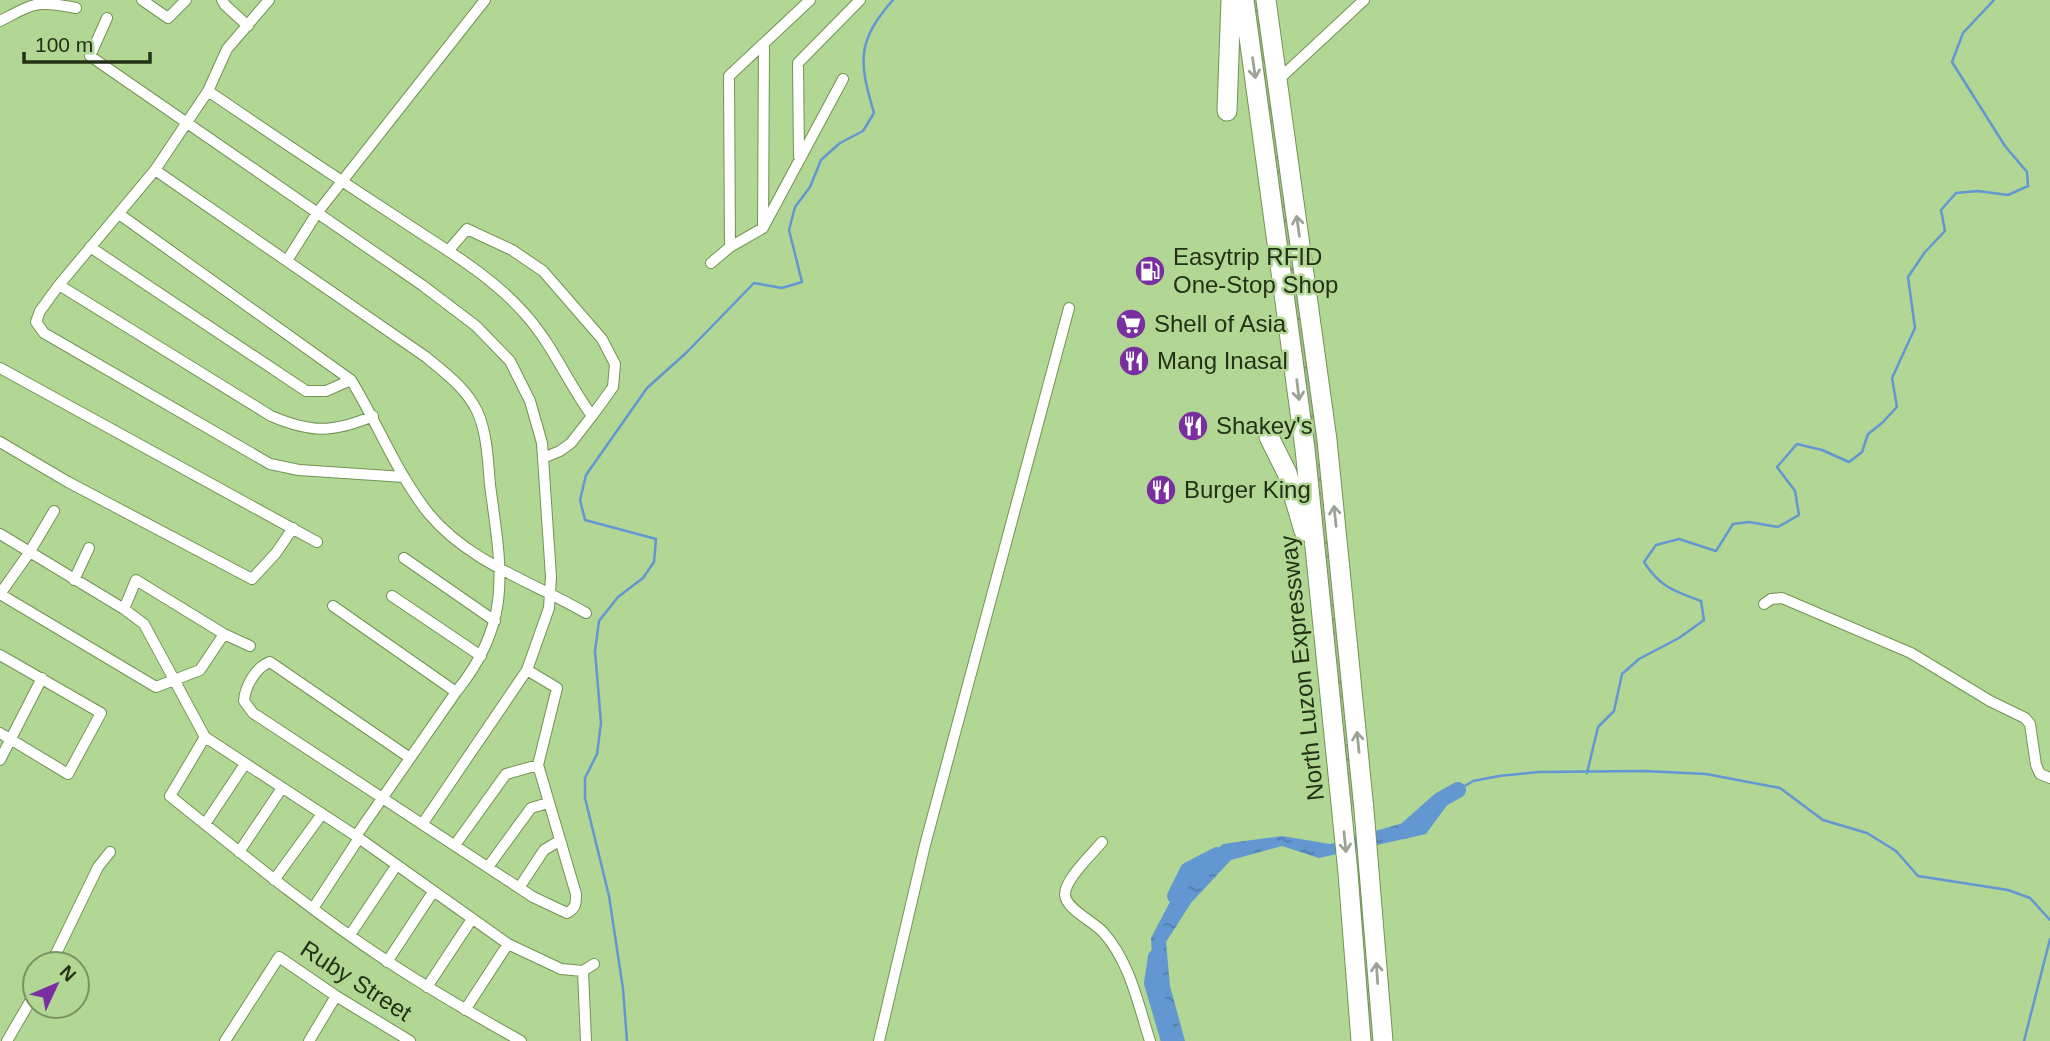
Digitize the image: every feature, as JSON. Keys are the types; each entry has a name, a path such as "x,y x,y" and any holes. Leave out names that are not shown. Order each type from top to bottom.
{"highway":[{"path":"1227,111 1231,0"},
{"name":"North Luzon Expressway","path":"1244,0 1305,449 1348,873 1361,1041"},
{"name":"North Luzon Expressway","path":"1266,0 1327,440 1364,810 1383,1041"},
{"path":"1269,437 1287,473 1307,542 1330,691"}],"street":[{"path":"142,0 168,18 186,0"},
{"path":"222,0 248,26"},
{"path":"269,0 228,49 208,91 155,170 59,285 36,322 44,333 271,464 299,470 404,477"},
{"path":"288,259 317,213 485,0"},
{"path":"730,247 729,76 810,0"},
{"path":"799,157 798,63 860,0"},
{"path":"1277,81 1364,0"},
{"path":"0,22 35,3 54,3 76,8"},
{"path":"107,18 90,56 422,285 477,326 510,362 530,401 542,443 551,577 549,608 527,670 423,823"},
{"path":"763,228 764,43"},
{"path":"711,263 730,247 763,228 843,79"},
{"path":"208,91 495,285 524,312 540,332 592,416"},
{"path":"155,170 288,259 426,357 458,384 469,398 478,413 486,449 501,571 495,621 472,672 382,797 314,907"},
{"path":"119,214 351,380 404,477 430,515 465,547 501,571 550,592 586,613"},
{"path":"448,251 464,230 471,229 527,260 543,271 602,339 615,364 613,387 592,416 571,443 560,452 543,458"},
{"path":"90,247 306,391 326,391 351,380"},
{"path":"59,285 271,416 295,426 324,431 351,425 373,416"},
{"path":"879,1041 925,845 1069,308"},
{"path":"0,368 317,542"},
{"path":"0,442 68,482 252,579 276,553 293,528"},
{"path":"54,511 0,594 156,687 200,670 224,634"},
{"path":"0,534 124,609 144,624 205,737 357,837 509,944 561,969 583,971 594,964"},
{"path":"74,580 89,548"},
{"path":"404,558 495,621"},
{"path":"124,609 136,580 224,634 250,646"},
{"path":"392,596 481,656"},
{"path":"1764,604 1770,599 1783,598 1911,653 1990,701 2025,718 2029,724 2036,765 2040,774 2050,778"},
{"path":"333,606 456,692"},
{"path":"0,655 101,713 68,774 0,733"},
{"path":"410,758 270,662 261,667 244,693 244,701 253,713 519,888 567,913 572,910 576,905 576,894 538,765 557,688 527,670"},
{"path":"0,760 42,678"},
{"path":"205,737 170,796 274,880 387,962 521,1041"},
{"path":"205,824 245,764"},
{"path":"455,845 506,774 538,765"},
{"path":"239,852 282,788"},
{"path":"488,867 531,808 548,803"},
{"path":"274,880 322,814"},
{"path":"519,888 544,850 559,841"},
{"path":"1102,842 1068,883 1065,894 1069,904 1103,932 1125,964 1150,1041"},
{"path":"58,950 99,867 110,852"},
{"path":"350,935 396,866"},
{"path":"387,962 433,892"},
{"path":"427,987 472,919"},
{"path":"465,1010 509,944"},
{"name":"Ruby Street","path":"225,1041 279,957 410,1041"},
{"path":"583,971 586,1041"},
{"path":"309,1041 336,996"},
{"path":"7,1041 21,1017"}],"green space":[{"path":"1253,0 1262,0 1305,305 1356,806 1348,807 1344,727 1310,416"},
{"path":"1355,874 1363,874 1375,1041 1369,1041"}],"water":[{"path":"1458,790 1426,834 1319,858 1282,846 1231,860 1191,903 1166,942 1170,986 1185,1041 1161,1041 1151,938 1182,879 1223,844 1282,836 1330,844 1431,815"}],"waterway":[{"path":"627,1041 623,989 609,896 585,798 585,778 597,754 601,723 595,651 599,621 618,597 643,578 654,562 656,539 585,520 580,500 586,475 647,388 686,353 754,283 782,288 802,282 789,230 795,207 810,187 821,160 840,143 863,131 874,113 865,80 864,53 872,28 893,0"},
{"path":"1587,773 1598,727 1614,711 1622,674 1639,659 1679,638 1704,620 1701,601 1668,587 1644,562 1656,545 1679,539 1716,551 1733,524 1749,522 1778,527 1799,515 1795,491 1777,467 1797,444 1822,450 1849,462 1862,452 1868,434 1897,407 1892,378 1915,328 1908,277 1925,252 1945,231 1941,210 1956,193 1978,191 2008,195 2028,186 2027,172 2005,146 1952,62 1963,33 1994,0"},
{"path":"1458,790 1473,781 1538,772 1644,771 1706,774 1780,788 1823,820 1867,833 1896,851 1918,876 2008,890 2030,898 2050,920"},
{"path":"1405,831 1440,800 1458,790"},
{"path":"1175,896 1188,870 1217,855"},
{"path":"2024,1041 2050,939"},
{"path":"1156,957 1152,983 1169,1041"}],"place":[{"name":"Easytrip RFID One-Stop Shop","path":"1150,271"},
{"name":"Shell of Asia","path":"1131,324"},
{"name":"Mang Inasal","path":"1134,361"},
{"name":"Shakey's","path":"1193,426"},
{"name":"Burger King","path":"1161,490"}]}
